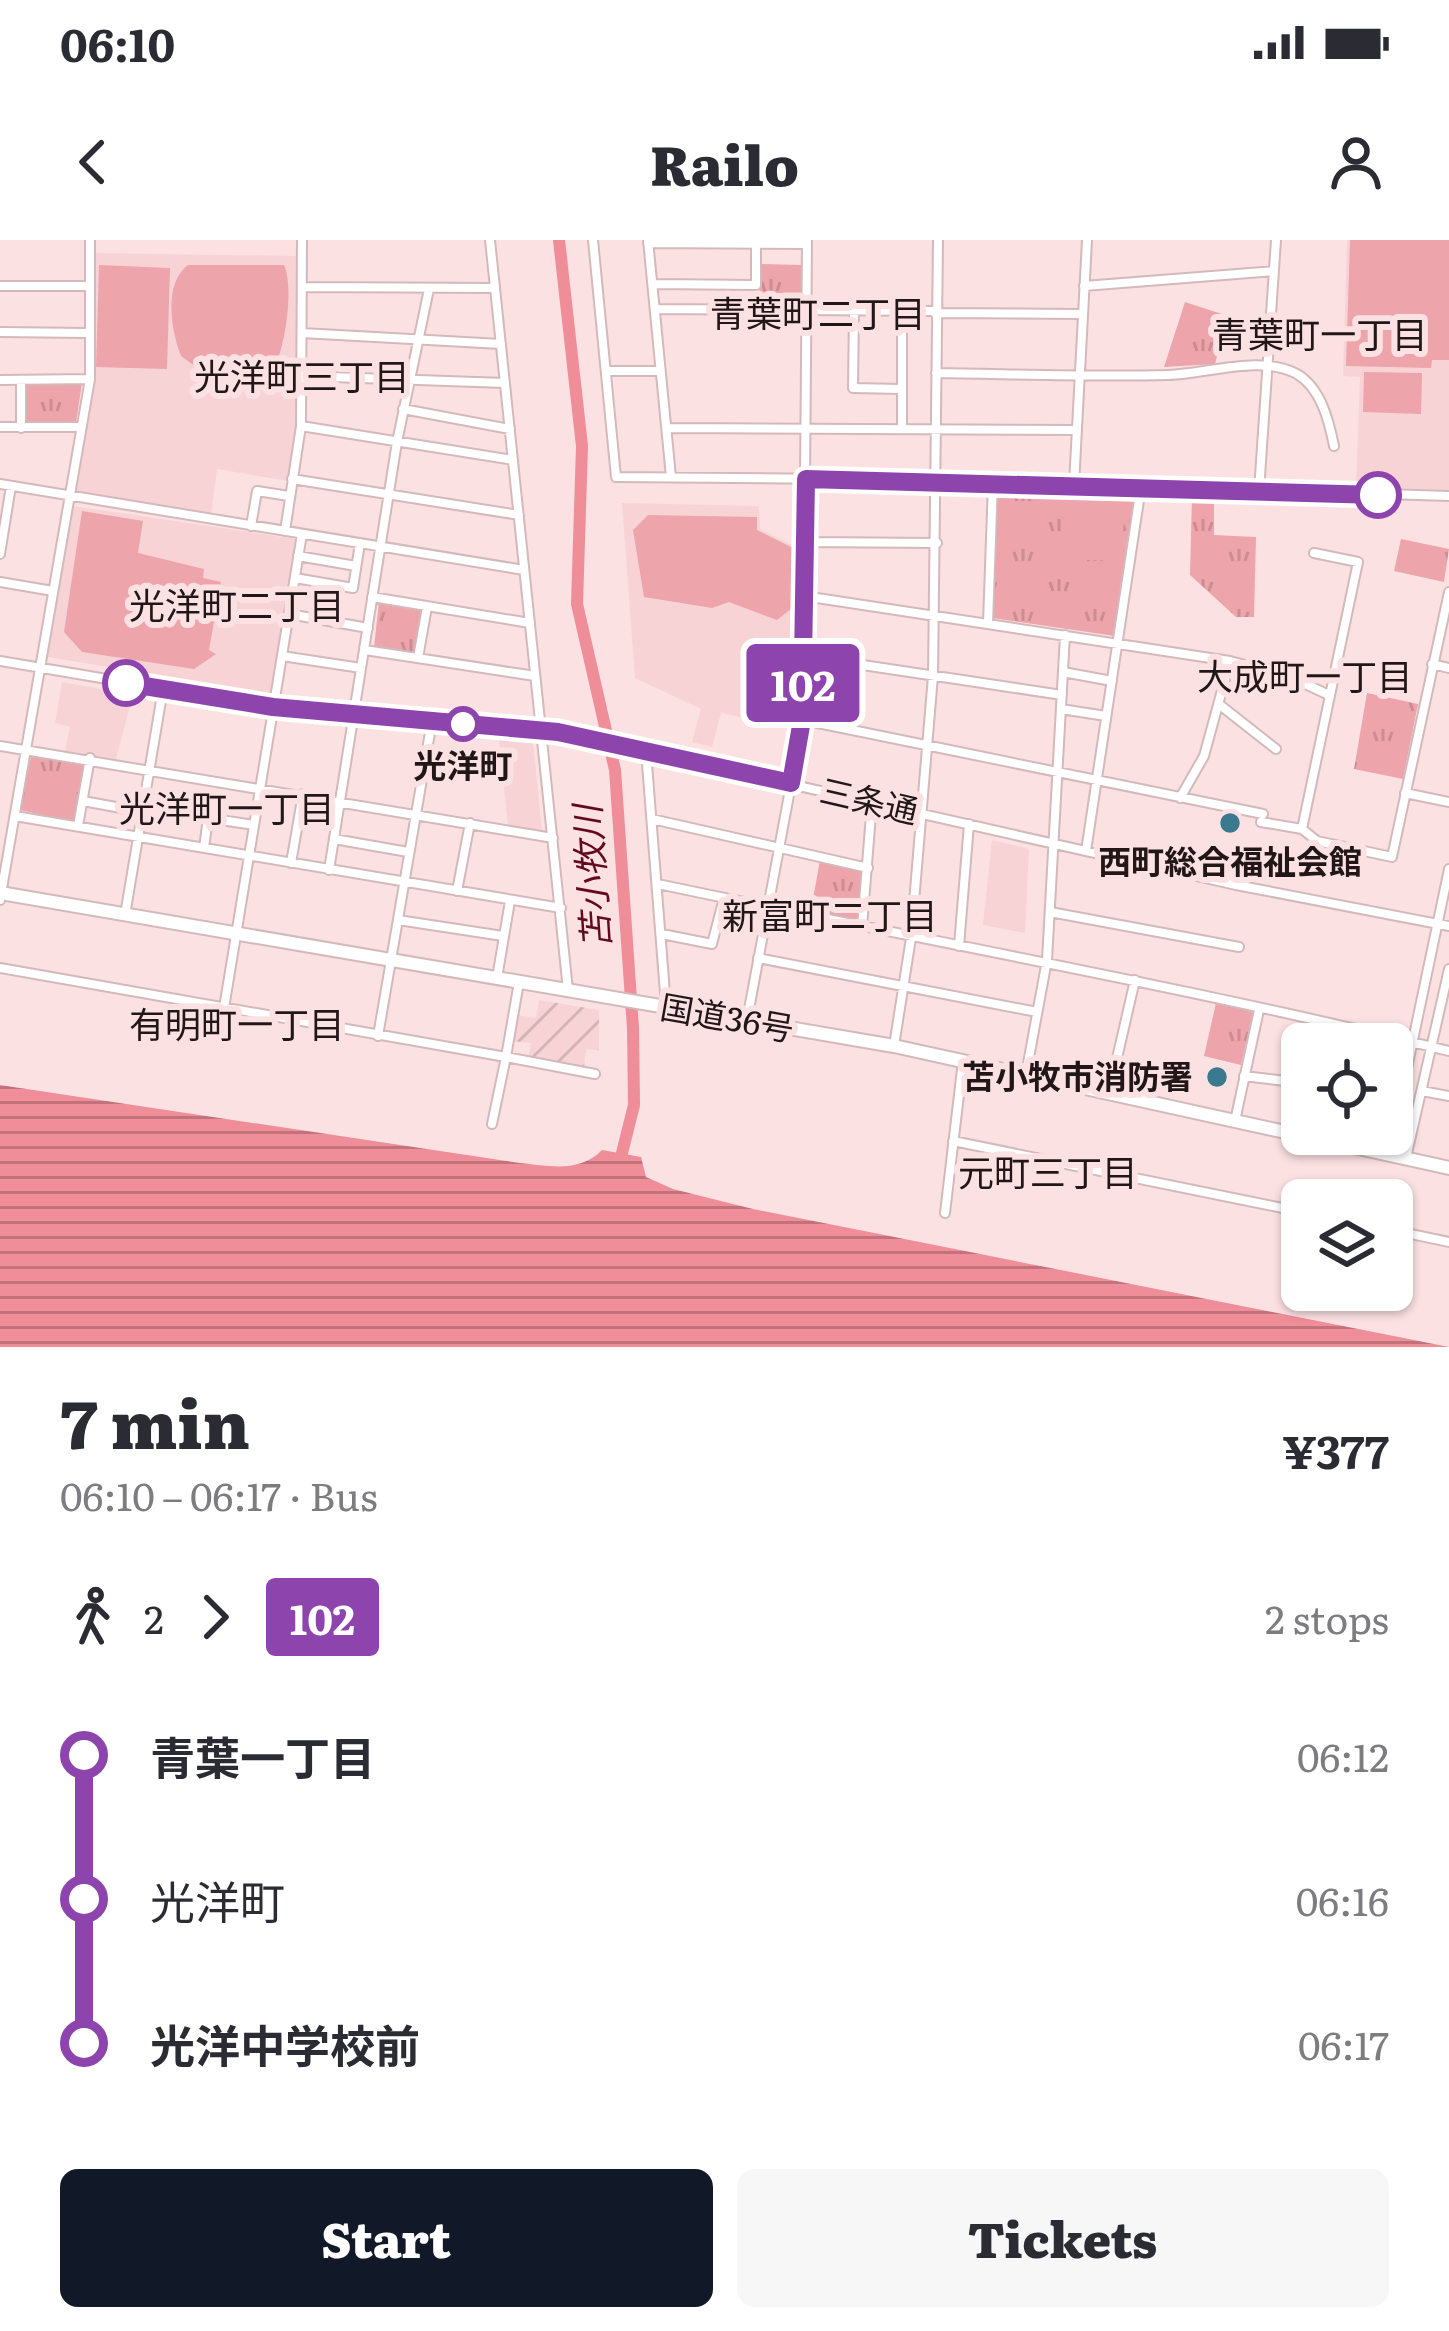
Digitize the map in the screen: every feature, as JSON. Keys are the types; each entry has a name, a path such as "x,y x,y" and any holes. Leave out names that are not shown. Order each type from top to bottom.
{"highway":[{"name":"国道36号","path":"0,895 894,1046 1281,1132"},
{"name":"国道36号","path":"1393,1155 1449,1168"}],"street":[{"path":"0,895 90,380 90,240"},
{"path":"284,531 301,426 302,240"},
{"path":"490,240 568,990"},
{"path":"592,240 616,477 937,479 1449,496"},
{"path":"894,1046 911,938 933,676 938,240"},
{"path":"1073,485 1088,240"},
{"path":"1259,491 1276,240"},
{"path":"671,478 648,242 807,242 802,720 747,1021"},
{"path":"652,284 756,285 756,244"},
{"path":"1084,286 1274,272"},
{"path":"0,286 89,286"},
{"path":"302,287 496,288"},
{"path":"329,870 397,442 429,289"},
{"path":"655,309 1083,314"},
{"path":"854,310 853,388 901,388"},
{"path":"902,311 902,428"},
{"path":"0,332 89,333"},
{"path":"302,333 501,344"},
{"path":"936,374 1172,375 1268,365 1303,378 1324,406 1334,446"},
{"path":"606,371 661,371"},
{"path":"302,376 505,383"},
{"path":"0,380 90,380"},
{"path":"21,380 21,428"},
{"path":"1324,406 1337,401"},
{"path":"403,409 510,429"},
{"path":"301,426 513,460"},
{"path":"0,427 82,427"},
{"path":"668,428 1077,430"},
{"path":"292,479 519,515"},
{"path":"988,623 993,482"},
{"path":"0,484 524,570"},
{"path":"0,554 11,486"},
{"path":"1086,851 1141,487"},
{"path":"251,526 257,491 289,496"},
{"path":"224,1008 302,534"},
{"path":"804,542 937,542"},
{"path":"295,578 353,587 360,543"},
{"path":"1302,830 1358,562 1314,553"},
{"path":"298,556 356,566"},
{"path":"0,582 53,591"},
{"path":"802,720 1180,798 1302,830 1317,841 1392,857 1449,592"},
{"path":"804,596 1230,661 1288,676 1329,694"},
{"path":"372,597 530,623"},
{"path":"418,658 427,607"},
{"path":"289,614 368,628"},
{"path":"1026,1074 1047,960 1065,635"},
{"path":"364,650 535,676"},
{"path":"282,656 362,668"},
{"path":"803,656 1062,695"},
{"name":"三条通","path":"0,661 273,707 573,735 1053,844 1449,926"},
{"path":"1180,798 1204,755 1230,661"},
{"path":"1432,664 1449,668"},
{"path":"1063,672 1112,681"},
{"path":"125,915 163,689"},
{"path":"1220,706 1276,749"},
{"path":"1061,709 1106,716"},
{"path":"377,1036 432,721"},
{"path":"0,746 553,838"},
{"path":"646,751 662,934 662,1006"},
{"path":"78,826 90,758"},
{"path":"1405,793 1449,802"},
{"path":"291,863 303,794"},
{"path":"83,801 143,812"},
{"path":"862,927 872,802"},
{"path":"15,816 561,908"},
{"path":"204,848 208,818 254,825"},
{"path":"652,820 868,868"},
{"path":"457,891 470,823"},
{"path":"959,946 969,824"},
{"path":"334,838 409,852"},
{"path":"1413,1040 1449,869"},
{"path":"658,884 911,938 1047,960 1316,1023"},
{"path":"662,934 712,944 724,898"},
{"path":"496,978 510,901"},
{"path":"1050,912 1239,946"},
{"path":"398,920 503,936"},
{"path":"758,958 1037,1012"},
{"path":"0,968 595,1075"},
{"path":"1406,1158 1449,968"},
{"path":"1109,1093 1135,980"},
{"path":"492,1124 519,982"},
{"path":"1234,1122 1259,1010"},
{"path":"1413,1045 1449,1051"},
{"path":"945,1214 963,1060"},
{"path":"1244,1076 1281,1080"},
{"path":"1422,1090 1449,1096"},
{"path":"953,1141 1281,1208"},
{"path":"1413,1234 1449,1242"}],"shaded area":[{"path":"1347,240 1449,240 1449,490 1356,487 1360,377 1343,376"},
{"path":"95,253 297,256 297,427 288,481 217,469 211,515 73,491 94,366"},
{"path":"622,503 759,506 760,529 800,549 796,729 721,713 712,747 692,742 701,709 635,678"},
{"path":"73,506 296,539 272,694 48,657"},
{"path":"62,682 133,695 116,759 65,751 70,727 55,723"},
{"path":"530,739 542,831 508,825 499,740"},
{"path":"992,840 1029,849 1025,933 983,925"},
{"path":"539,1000 599,1010 599,1050 586,1049 584,1068 528,1058 531,1043 512,1041 517,1015 536,1018"},
{"path":"0,1085 531,1164 574,1165 602,1150 641,1157 646,1177 673,1189 753,1209 1449,1347 0,1347"}],"green space":[{"path":"1350,240 1449,240 1449,360 1432,360 1431,368 1346,366"},
{"path":"760,264 802,265 802,303 759,302"},
{"path":"99,265 170,268 167,369 96,367"},
{"path":"188,265 284,265 286,323 269,378 196,367 181,356 172,321 172,295"},
{"path":"1185,302 1228,316 1215,364 1164,367"},
{"path":"1364,372 1422,373 1421,414 1363,412"},
{"path":"82,383 76,423 24,422 23,384"},
{"path":"997,490 1136,497 1115,636 992,618"},
{"path":"1069,496 1127,500 1119,561 1065,559 1057,549"},
{"path":"1192,496 1214,497 1214,535 1256,537 1254,617 1236,617 1190,575"},
{"path":"82,511 143,521 138,553 204,569 203,578 221,582 209,650 216,654 194,669 82,652 64,632"},
{"path":"648,515 757,517 757,530 793,548 791,609 777,620 729,602 712,608 644,597 633,530"},
{"path":"1401,539 1449,549 1444,582 1394,571"},
{"path":"379,602 423,610 416,655 374,648"},
{"path":"1367,693 1418,704 1403,779 1354,769"},
{"path":"32,752 86,763 74,822 20,810"},
{"path":"820,860 863,871 857,923 811,910"},
{"path":"1216,1003 1253,1012 1241,1065 1204,1056"}],"waterway":[{"name":"苫小牧川","path":"559,240 582,446 577,604 615,770 633,1028 634,1105 622,1153"}],"bus line":[{"name":"102","path":"126,683 273,707 558,732 791,783 802,720 806,479 1378,495"}],"place":[{"name":"光洋町","path":"463,724"},
{"name":"西町総合福祉会館","path":"1230,823"},
{"name":"苫小牧市消防署","path":"1217,1077"}],"district":[{"name":"青葉町二丁目","path":"818,314"},
{"name":"青葉町一丁目","path":"1320,335"},
{"name":"光洋町三丁目","path":"302,377"},
{"name":"光洋町二丁目","path":"237,606"},
{"name":"大成町一丁目","path":"1305,677"},
{"name":"光洋町一丁目","path":"227,809"},
{"name":"新富町二丁目","path":"830,916"},
{"name":"有明町一丁目","path":"237,1025"},
{"name":"元町三丁目","path":"1048,1173"}]}
